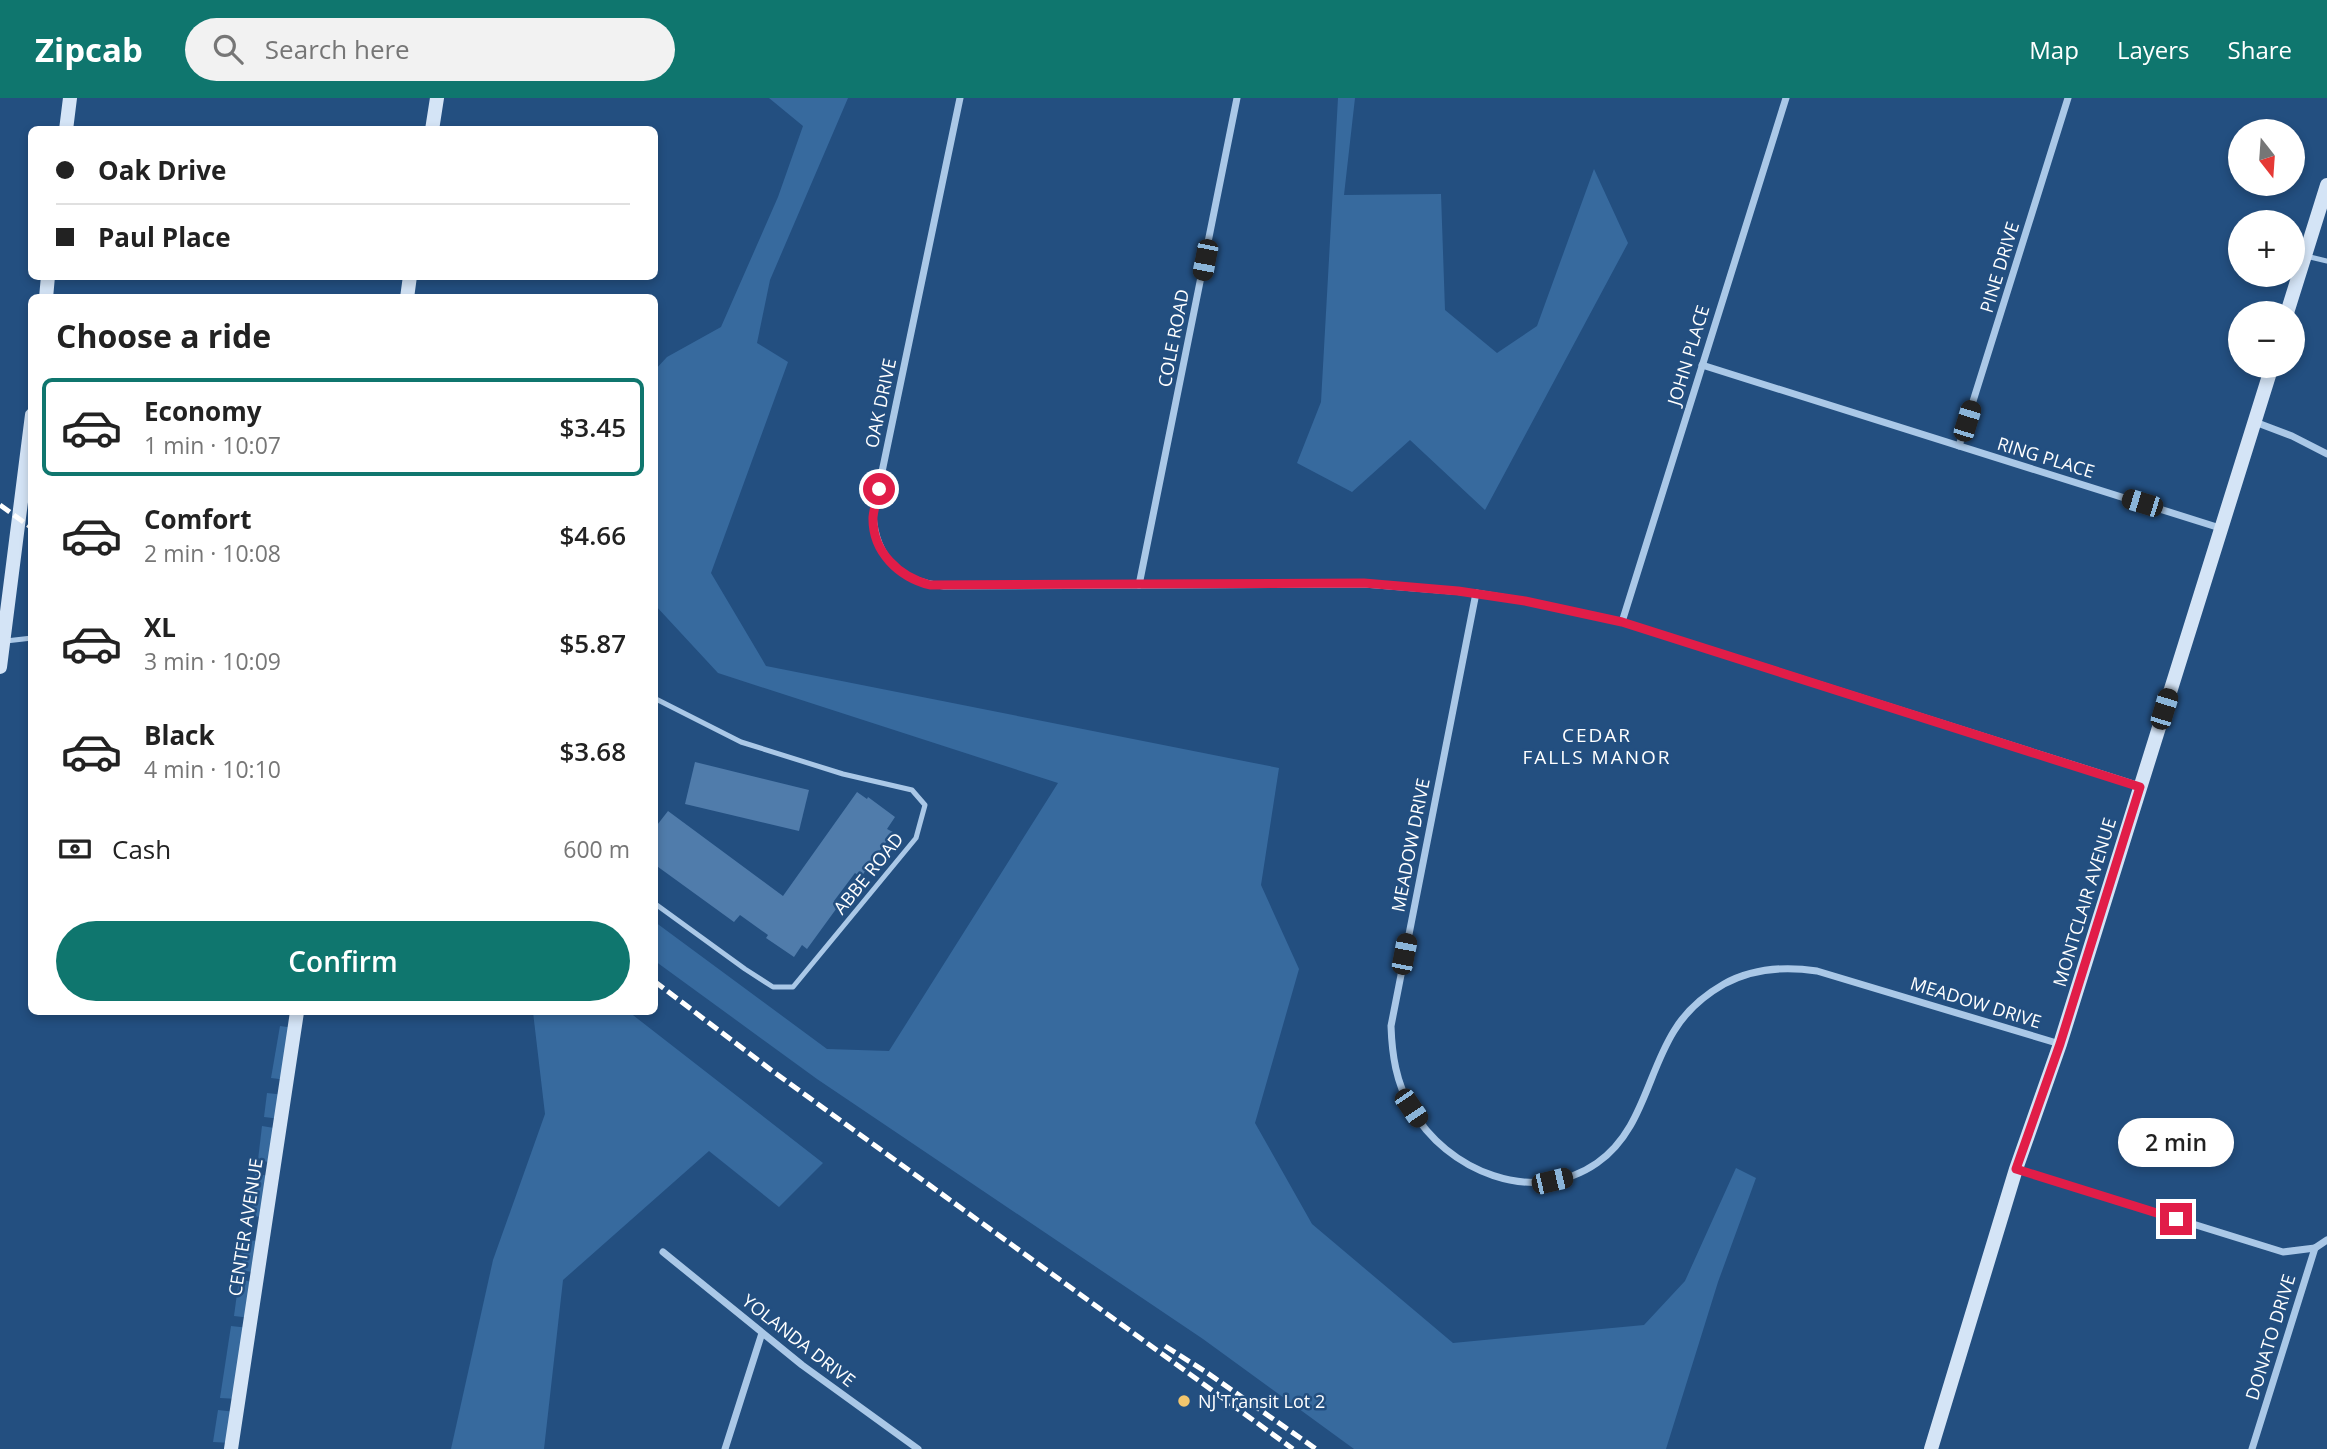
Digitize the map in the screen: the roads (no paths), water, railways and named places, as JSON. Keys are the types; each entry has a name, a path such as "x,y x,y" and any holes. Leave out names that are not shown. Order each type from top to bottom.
{"street":[{"path":"66,126 70,98"},
{"path":"433,126 437,98"},
{"name":"OAK DRIVE","path":"960,98 873,515 878,543 884,555 904,575 930,585 1364,583 1476,593 1622,622 2140,787"},
{"name":"COLE ROAD","path":"1139,585 1237,98"},
{"name":"JOHN PLACE","path":"1622,622 1786,98"},
{"name":"PINE DRIVE","path":"1959,446 2068,98"},
{"path":"2305,255 2327,185"},
{"name":"RING PLACE","path":"1702,365 2220,528"},
{"name":"MONTCLAIR AVENUE","path":"1931,1449 2016,1169 2060,1044 2268,378"},
{"path":"2255,422 2292,436 2327,454"},
{"path":"0,667 28,446"},
{"name":"MEADOW DRIVE","path":"1476,593 1391,1026 1395,1069 1411,1108 1438,1143 1455,1157 1484,1172 1516,1182 1552,1181 1586,1170 1611,1151 1630,1127 1672,1033 1684,1016 1714,989 1732,979 1766,970 1800,968 1816,971 2060,1044"},
{"name":"CENTER AVENUE","path":"231,1449 298,1015"},
{"path":"2016,1169 2283,1252 2315,1248 2327,1240"},
{"name":"DONATO DRIVE","path":"2252,1449 2315,1248"},
{"name":"YOLANDA DRIVE","path":"663,1252 762,1334 918,1449"},
{"path":"725,1449 762,1334"}],"lane":[{"path":"2305,255 2327,261"},
{"path":"3,641 28,638"},
{"name":"ABBE ROAD","path":"658,700 741,742 843,774 912,790 925,805 916,838 793,987 773,987 658,906"}],"railway":[{"path":"0,505 28,525"},
{"path":"658,984 771,1070 1293,1449"},
{"path":"1165,1346 1316,1449"}],"place":[{"name":"NJ Transit Lot 2","path":"1184,1401"}],"district":[{"name":"CEDAR FALLS MANOR","path":"1597,746"}]}
